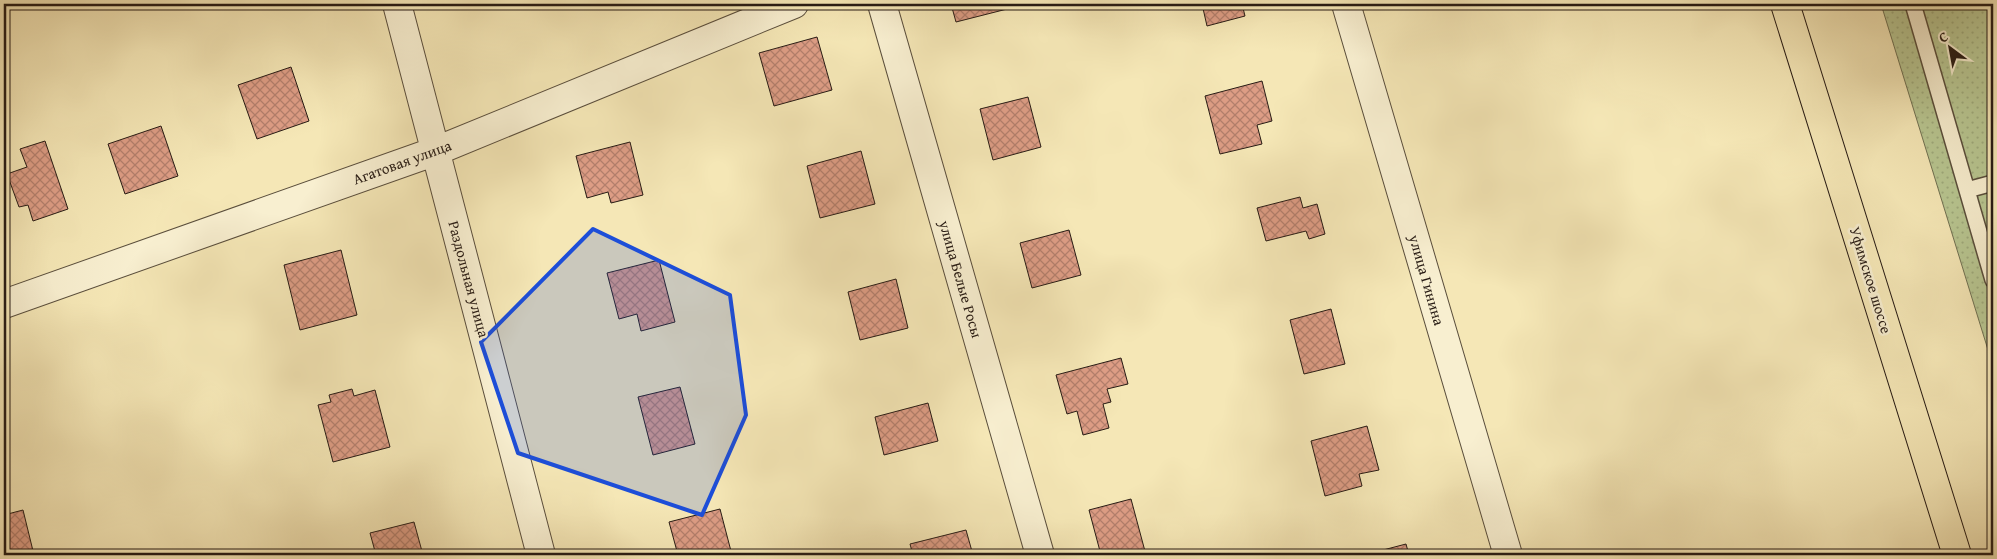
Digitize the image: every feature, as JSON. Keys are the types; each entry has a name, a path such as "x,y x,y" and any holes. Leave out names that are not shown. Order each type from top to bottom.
{"main road":[{"name":"Уфимское шоссе","path":"1785,4 1957,555"}],"street":[{"name":"Раздольная улица","path":"397,4 541,555"},
{"name":"Агатовая улица","path":"4,304 436,151 794,4"},
{"name":"улица Белые Росы","path":"882,4 1040,555"},
{"name":"улица Гинина","path":"1346,4 1508,555"}],"lane":[{"path":"1915,4 1993,280"},
{"path":"1967,190 1993,183"}],"highlighted area":[{"path":"593,229 730,295 746,415 702,515 518,453 481,342"}],"green space":[{"path":"1881,4 1993,4 1993,366"}],"building":[{"path":"951,4 1010,4 1011,8 956,22"},
{"path":"1202,4 1242,4 1245,16 1207,26"},
{"path":"817,37 832,90 774,106 759,53"},
{"path":"291,67 309,121 257,139 238,85"},
{"path":"1262,81 1272,121 1257,125 1262,144 1220,154 1205,96"},
{"path":"1028,97 1041,147 993,160 980,109"},
{"path":"161,126 178,176 125,194 108,144"},
{"path":"45,141 68,209 33,221 28,205 19,207 7,174 27,167 20,149"},
{"path":"630,142 643,195 611,203 608,192 587,198 576,156"},
{"path":"861,151 875,204 820,218 807,166"},
{"path":"1300,197 1303,208 1317,204 1325,234 1309,239 1306,231 1266,241 1257,208"},
{"path":"1069,230 1081,275 1032,288 1020,243"},
{"path":"341,250 357,315 300,330 284,265"},
{"path":"659,260 675,322 641,331 637,314 619,319 607,273"},
{"path":"896,279 908,328 860,340 848,292"},
{"path":"1331,309 1345,364 1304,374 1290,320"},
{"path":"1121,358 1128,384 1107,389 1111,402 1103,404 1109,428 1083,435 1077,411 1067,414 1056,375"},
{"path":"680,387 695,444 653,455 638,397"},
{"path":"352,389 354,396 375,390 390,447 333,462 318,405 331,402 329,395"},
{"path":"928,403 938,441 884,455 875,417"},
{"path":"1367,426 1379,470 1359,474 1362,486 1325,496 1311,441"},
{"path":"1131,499 1146,555 1101,555 1089,510"},
{"path":"720,509 732,555 678,555 669,522"},
{"path":"23,510 34,555 4,555 4,515"},
{"path":"414,522 423,555 376,555 370,533"},
{"path":"966,530 973,555 913,555 910,544"},
{"path":"1406,544 1409,555 1364,555"}]}
